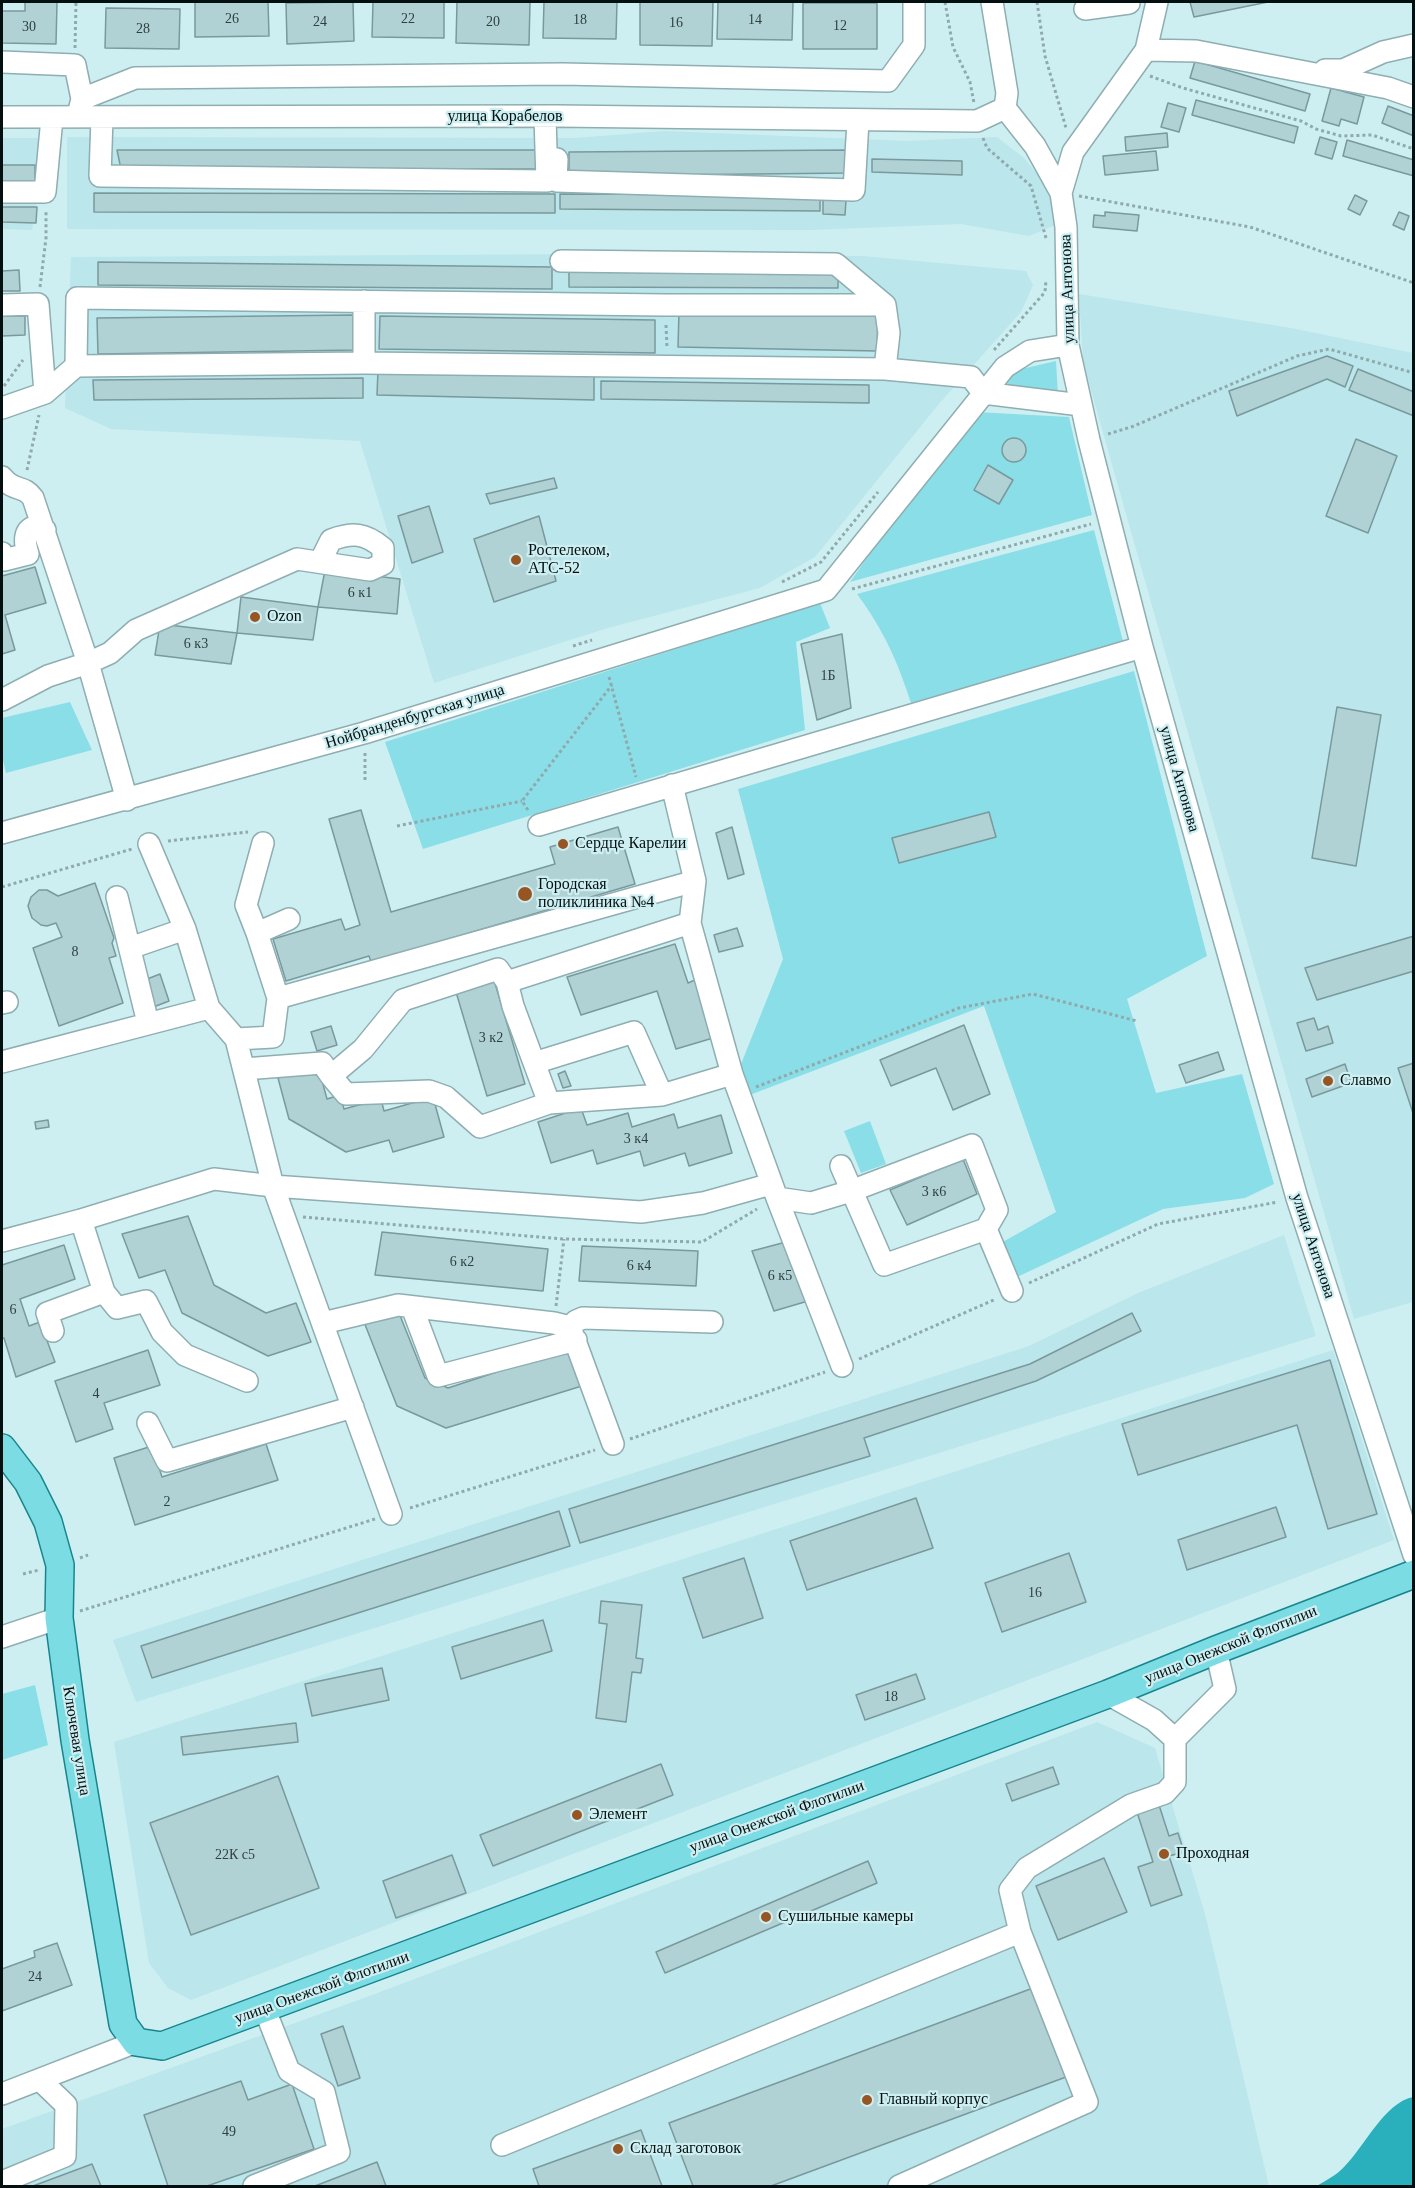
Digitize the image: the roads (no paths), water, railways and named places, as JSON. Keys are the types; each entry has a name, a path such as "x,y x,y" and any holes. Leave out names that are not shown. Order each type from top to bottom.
{"main road":[{"name":"Ключевая улица","path":"2,1448 28,1482 48,1522 60,1565 59,1618 75,1740 123,2024 136,2042"},
{"name":"улица Онежской Флотилии","path":"136,2042 162,2046 265,2010 1108,1694 1413,1574"}],"street":[{"path":"2,62 75,65 80,108 135,78 563,74 888,81 914,45 914,2"},
{"path":"992,2 1006,93 1005,108"},
{"path":"1085,9 1129,2 1153,23"},
{"path":"1061,193 1073,152 1146,50 1157,2"},
{"path":"1294,71 1343,70 1383,52 1413,45"},
{"path":"1146,50 1196,51 1388,88 1413,97"},
{"name":"улица Корабелов","path":"2,117 52,118 80,108 102,118 551,116 977,121 1005,108"},
{"name":"улица Антонова","path":"1005,108 1035,146 1061,193 1067,246 1068,345 1089,440 1142,647 1297,1198 1413,1555"},
{"path":"102,118 100,176 547,181 551,116"},
{"path":"551,116 556,181 854,190 858,121"},
{"path":"2,192 45,192 52,118"},
{"path":"561,261 836,264 885,305 889,333 885,369"},
{"path":"76,366 77,298 665,305 885,305"},
{"path":"363,301 364,363"},
{"path":"2,305 38,304 45,393"},
{"path":"983,393 1005,367 1029,351 1068,345"},
{"path":"2,408 45,393 76,366 364,363 885,369 970,377 983,393 1081,405"},
{"name":"Нойбранденбургская улица","path":"2,833 364,733 826,590 983,393"},
{"path":"2,477 9,486 29,492 33,498 88,663 127,800"},
{"path":"2,553 4,560 28,554 24,540 27,532 34,526 45,530"},
{"path":"2,700 48,676 110,653 136,630 179,610 297,559 320,562"},
{"path":"539,825 1142,647"},
{"path":"672,785 695,881 690,923 732,1074 774,1191 842,1366"},
{"path":"236,1039 273,1037 278,998 246,905 263,843"},
{"path":"149,844 185,929 209,1008 236,1039 273,1186 391,1514"},
{"path":"278,998 695,881"},
{"path":"117,897 148,1023"},
{"path":"257,933 289,919"},
{"path":"507,982 690,923"},
{"path":"130,948 185,929"},
{"path":"331,1076 363,1049 403,1000 498,969 507,982 549,1103"},
{"path":"2,1062 209,1008"},
{"path":"534,1063 634,1032 662,1095"},
{"path":"244,1069 322,1063 346,1094 429,1092 446,1097 480,1127 549,1103 662,1095 732,1074"},
{"path":"2,1240 81,1220 214,1179 273,1186 641,1212 774,1191 811,1203 851,1191 906,1164 972,1145 997,1210 986,1229 884,1265 851,1191 841,1166"},
{"path":"81,1220 104,1292 117,1308 146,1301 162,1332 185,1355 247,1381"},
{"path":"986,1229 1012,1291"},
{"path":"53,1331 47,1313 104,1292"},
{"path":"322,1323 398,1305 567,1330"},
{"path":"412,1306 438,1376 567,1330 583,1318 712,1322"},
{"path":"567,1330 613,1444"},
{"path":"148,1423 167,1461 352,1407"},
{"path":"2,1637 59,1618"},
{"path":"1174,1739 1226,1689 1216,1650"},
{"path":"899,2187 1087,2102 1020,1932 1010,1890 1028,1868 1131,1805 1165,1793 1175,1782 1174,1739 1154,1720 1108,1694"},
{"path":"501,2145 1020,1932"},
{"path":"254,2187 339,2152 324,2092 289,2071 265,2010"},
{"path":"2,2094 136,2042"},
{"path":"2,2182 65,2156 66,2105 40,2080"}],"place":[{"name":"Ростелеком, АТС-52","path":"516,560"},
{"name":"Ozon","path":"255,617"},
{"name":"Сердце Карелии","path":"563,844"},
{"name":"Городская поликлиника №4","path":"525,894"},
{"name":"Славмо","path":"1328,1081"},
{"name":"Элемент","path":"577,1815"},
{"name":"Проходная","path":"1164,1854"},
{"name":"Сушильные камеры","path":"766,1917"},
{"name":"Главный корпус","path":"867,2100"},
{"name":"Склад заготовок","path":"618,2149"}]}
